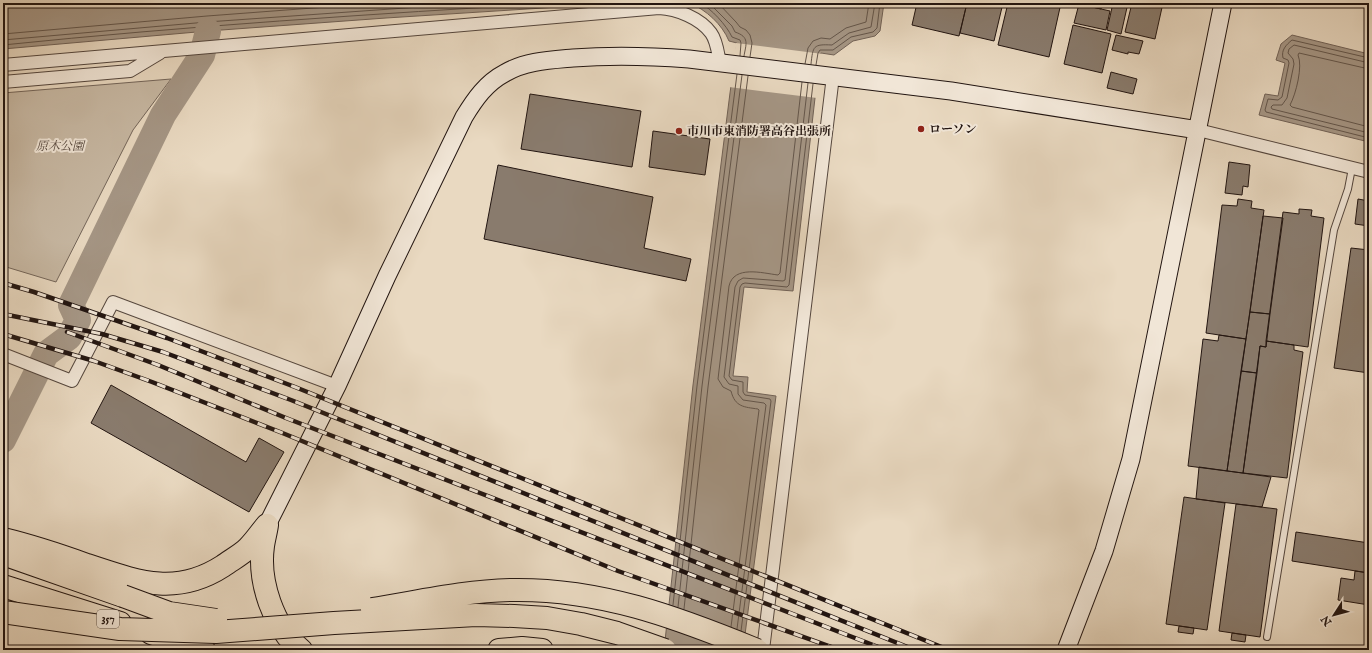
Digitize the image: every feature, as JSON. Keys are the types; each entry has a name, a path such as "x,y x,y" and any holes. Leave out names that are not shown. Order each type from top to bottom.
{"highway":[{"path":"10,549 129,578 160,584 179,584 195,580 213,572 234,558 247,548 267,525"},
{"path":"267,525 262,547 264,578 271,606 279,624 289,638 301,650"},
{"path":"10,549 123,596 169,613 200,619 250,622 321,617 473,593 508,590 537,590 591,596 649,609 758,650"},
{"name":"357","path":"7,587 204,650"},
{"path":"3,612 120,629 209,632 476,615 514,616 546,618 581,624 616,633 665,650"},
{"path":"704,629 750,650"},
{"path":"498,650 522,648 542,650"}],"street":[{"path":"1066,650 1104,551 1118,508 1131,459 1223,3"},
{"path":"3,64 669,8 687,15 706,27 712,34 726,64"},
{"path":"3,82 130,71 163,51"},
{"path":"267,525 337,386 387,276 464,117 478,95 490,83 505,72 523,65 550,60 604,56 648,56 827,75 951,91 1198,130 1369,172"},
{"path":"763,650 827,75"},
{"path":"3,354 72,381 113,302 337,386"}],"lane":[{"path":"1267,637 1334,230 1348,189 1352,168"}],"green space":[{"name":"原木公園","path":"171,79 133,130 56,282 3,266 3,93"}],"water":[{"path":"3,3 622,3 208,31 3,49"},
{"path":"690,3 884,3 880,31 875,36 853,41 834,55 821,53 793,291 744,287 733,376 748,377 747,392 776,396 743,650 664,650 693,385 737,43 729,41 718,23 713,18"},
{"path":"1292,35 1369,54 1369,142 1259,115 1265,94 1278,96 1285,63 1276,60 1281,44"}],"pier":[{"path":"736,43 823,54 817,98 729,87"}],"building":[{"path":"917,3 967,3 959,36 912,25"},
{"path":"967,3 1003,3 994,41 960,33"},
{"path":"1008,3 1061,3 1049,57 998,45"},
{"path":"1084,3 1103,3 1101,9 1083,5"},
{"path":"1113,3 1128,3 1121,34 1107,30"},
{"path":"1132,3 1163,3 1155,39 1125,32"},
{"path":"1079,4 1110,11 1106,30 1074,23"},
{"path":"1073,25 1111,34 1102,73 1064,64"},
{"path":"1116,35 1143,41 1139,54 1128,52 1128,54 1112,50"},
{"path":"1111,72 1137,79 1133,94 1107,88"},
{"path":"530,94 641,111 632,167 521,149"},
{"path":"653,131 710,139 705,175 649,167"},
{"path":"1229,162 1250,165 1248,187 1243,186 1242,195 1225,193"},
{"path":"498,165 653,197 644,248 691,259 686,281 484,239"},
{"path":"1238,199 1252,201 1251,208 1264,210 1246,339 1206,333 1222,205 1237,206"},
{"path":"1358,199 1369,201 1369,226 1355,224"},
{"path":"1299,209 1312,210 1311,216 1324,218 1308,347 1266,341 1283,212 1299,214"},
{"path":"1263,216 1283,218 1270,314 1250,312"},
{"path":"1351,248 1369,250 1369,373 1334,368"},
{"path":"1250,312 1270,314 1266,347 1260,346 1257,373 1241,371"},
{"path":"1219,335 1246,339 1227,471 1188,466 1203,339 1218,341"},
{"path":"1266,341 1294,345 1294,350 1303,352 1287,478 1243,473 1260,346 1266,347"},
{"path":"1241,371 1257,373 1243,473 1227,471"},
{"path":"111,385 246,462 259,438 284,452 249,512 91,423"},
{"path":"1199,467 1271,477 1262,507 1196,499"},
{"path":"1184,497 1225,503 1207,630 1166,624"},
{"path":"1236,504 1277,509 1260,637 1219,631"},
{"path":"1296,532 1369,543 1369,573 1292,561"},
{"path":"1355,571 1369,573 1369,605 1338,600 1341,578 1354,580"},
{"path":"1179,626 1194,628 1193,634 1178,632"},
{"path":"1232,633 1246,635 1245,642 1231,640"}],"waterway":[{"path":"3,440 46,354 69,337 78,320 71,305 163,115 202,55 208,31"}],"railway":[{"path":"3,283 34,292 167,338 295,387 949,650"},
{"path":"3,314 102,334 163,352 291,400 915,650"},
{"path":"67,332 158,365 286,418 886,650"},
{"path":"3,334 94,361 152,382 280,432 618,571 840,650"}],"place":[{"name":"ローソン","path":"921,129"},
{"name":"市川市東消防署高谷出張所","path":"679,131"}]}
